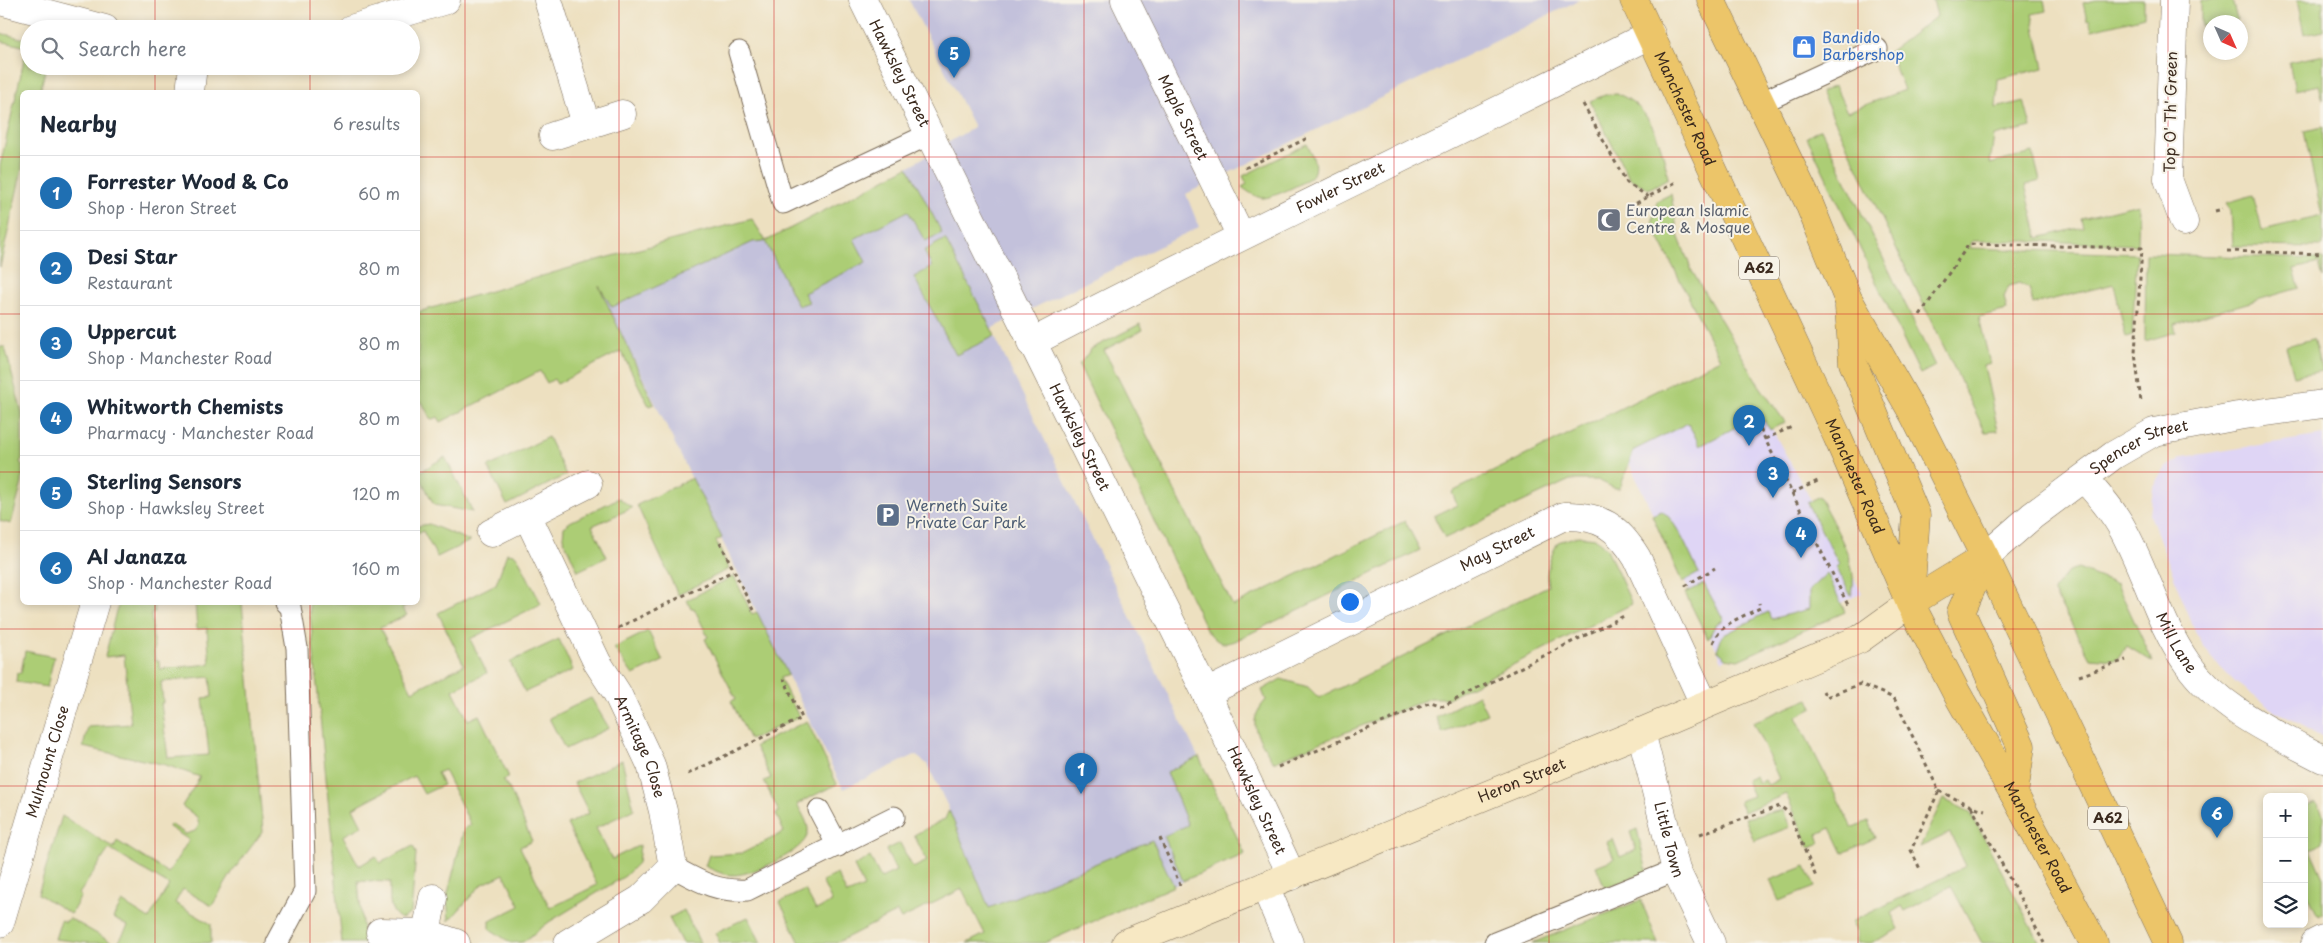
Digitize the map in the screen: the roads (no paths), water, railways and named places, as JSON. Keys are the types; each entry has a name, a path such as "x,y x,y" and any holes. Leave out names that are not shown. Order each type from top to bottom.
{"highway":[{"name":"Manchester Road","path":"1634,0 1837,436 1910,603 1956,692 2014,794 2094,943"},
{"name":"A62","path":"1711,0 1808,201 1848,299 1914,415 1986,557 2168,943"},
{"name":"A62","path":"1848,299 1853,363 1916,515 1910,603"},
{"path":"1910,603 1986,557"},
{"path":"1986,557 1961,612 2020,746 2014,794"}],"street":[{"path":"380,20 446,0"},
{"path":"548,0 586,124"},
{"name":"Hawksley Street","path":"864,0 1031,343 1206,693 1292,876"},
{"name":"Maple Street","path":"1125,0 1241,236"},
{"name":"Top O' Th' Green","path":"2174,0 2168,179 2184,222"},
{"path":"0,1 71,20"},
{"name":"Fowler Street","path":"1031,343 1241,236 1582,70 1650,34"},
{"path":"190,90 192,75"},
{"path":"553,136 622,114"},
{"name":"Spencer Street","path":"1986,557 2032,516 2114,456 2154,432 2238,416 2323,404"},
{"name":"Mill Lane","path":"2084,478 2107,505 2121,527 2177,647 2204,683 2224,702 2245,717 2323,759"},
{"path":"491,532 588,484"},
{"name":"Armitage Close","path":"527,515 597,662 617,693 651,765 663,811 673,866"},
{"name":"May Street","path":"1206,693 1564,516 1584,516 1601,521 1624,537 1637,558 1668,596 1704,704"},
{"name":"Heron Street","path":"1126,943 1641,732 1860,639 1910,603"},
{"name":"Mulmount Close","path":"0,923 94,605"},
{"name":"Little Town","path":"1641,732 1676,870 1711,943"},
{"path":"568,943 641,899 673,866"},
{"path":"1265,886 1289,943"},
{"path":"426,933 433,898"},
{"path":"380,932 426,933 456,943"},
{"path":"2315,943 2323,939"}],"lane":[{"path":"1760,103 1877,49"},
{"path":"739,52 783,204 930,134"},
{"path":"277,943 305,891 297,648 290,607 288,605"},
{"path":"819,810 838,846"},
{"path":"673,866 711,887 747,890 894,818"},
{"path":"1495,943 1676,870"}],"place":[{"name":"Bandido Barbershop","path":"1804,47"},
{"name":"Sterling Sensors","path":"954,78"},
{"name":"European Islamic Centre & Mosque","path":"1609,220"},
{"name":"Desi Star","path":"1749,446"},
{"name":"Uppercut","path":"1773,498"},
{"name":"Werneth Suite Private Car Park","path":"888,515"},
{"name":"Whitworth Chemists","path":"1801,558"},
{"name":"Forrester Wood & Co","path":"1081,794"},
{"name":"Al Janaza","path":"2217,838"}]}
